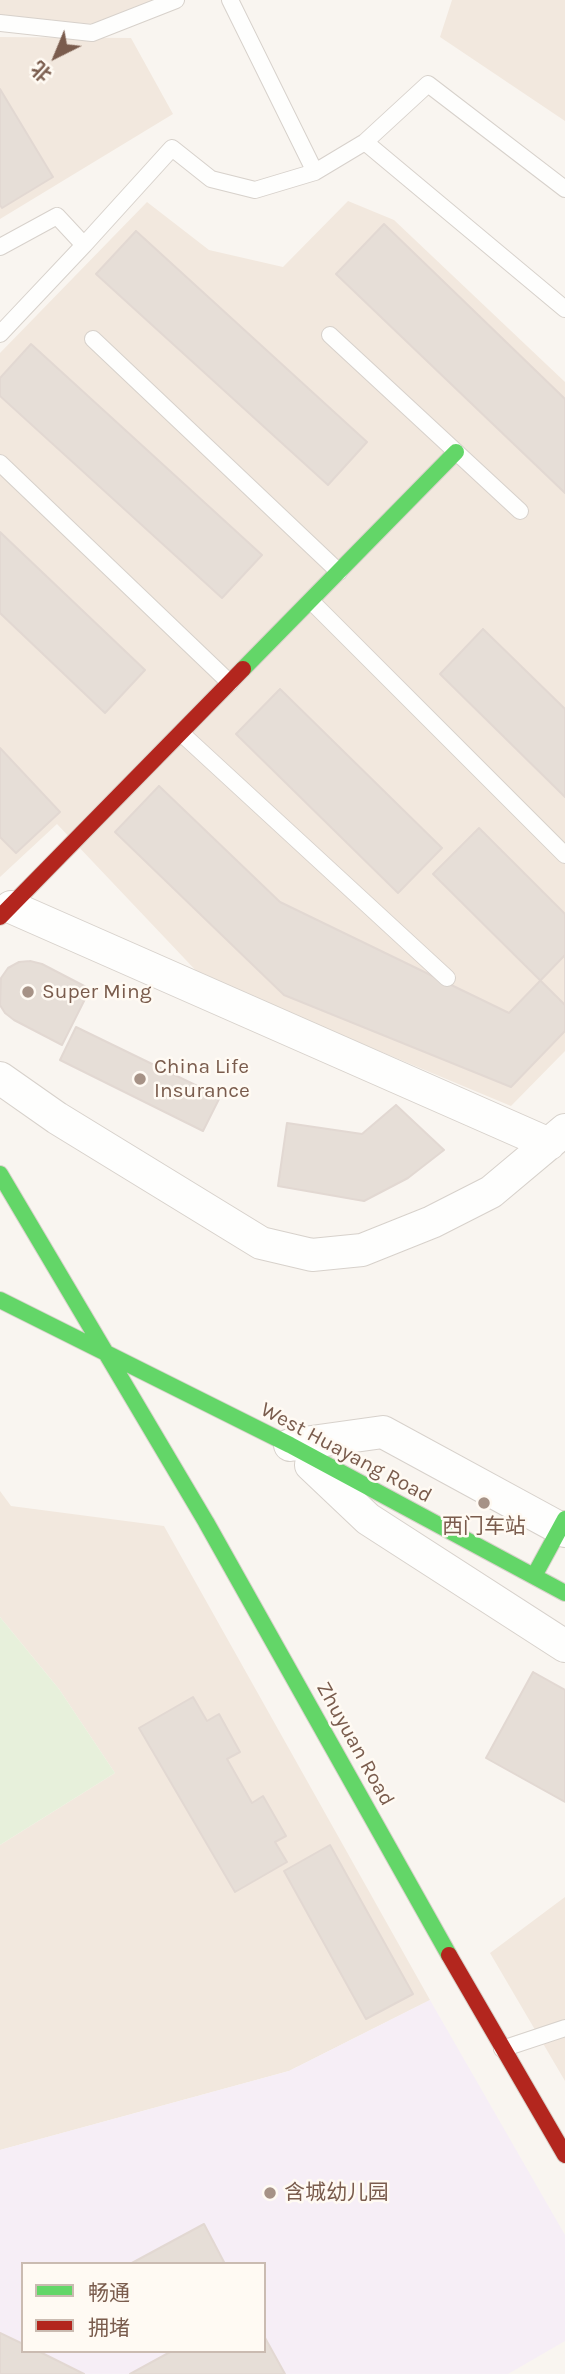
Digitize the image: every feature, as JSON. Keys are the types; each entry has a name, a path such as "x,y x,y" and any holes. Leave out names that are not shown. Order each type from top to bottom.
{"street":[{"path":"0,1078 57,1118 261,1243 312,1255 362,1250 432,1223 491,1192 557,1137 5,912 456,452"},
{"name":"Zhuyuan Road","path":"0,1174 205,1522 502,2049 565,2155"},
{"name":"West Huayang Road","path":"0,1300 290,1445 565,1593"},
{"path":"290,1445 383,1432 563,1526 534,1576"},
{"path":"290,1445 368,1519 565,1646"}],"lane":[{"path":"0,23 93,33 176,0"},
{"path":"230,0 315,172"},
{"path":"0,334 172,148 211,179 255,190 315,172 365,142 428,84 565,189"},
{"path":"365,142 565,309"},
{"path":"0,247 57,216 84,245"},
{"path":"330,335 520,511"},
{"path":"93,340 338,572"},
{"path":"0,463 230,683"},
{"path":"311,601 565,855"},
{"path":"181,733 447,978"},
{"path":"502,2049 565,2028"}],"shaded area":[{"path":"0,0 153,0 96,24 0,23"},
{"path":"452,0 565,0 565,121 440,37"},
{"path":"0,37 131,38 173,114 0,219"},
{"path":"348,201 394,220 565,382 565,1051 511,1106 202,977 57,824 0,877 0,353 147,202 209,250 283,267"},
{"path":"0,1491 11,1506 164,1526 430,2000 289,2071 0,2150 0,1845 115,1773 59,1689 0,1617"},
{"path":"565,1897 565,2081 490,1953"},
{"name":"含城幼儿园","path":"430,2000 565,2235 565,2341 508,2374 0,2374 0,2150 289,2071"}],"green space":[{"path":"0,1617 59,1689 115,1773 0,1845"}],"building":[{"path":"0,89 53,177 2,208 0,205"},
{"path":"384,224 565,399 565,493 336,274"},
{"path":"136,231 367,442 328,485 96,274"},
{"path":"31,344 262,555 222,598 0,396 0,378"},
{"path":"0,532 145,670 105,713 0,613"},
{"path":"483,629 565,709 565,797 440,674"},
{"path":"280,689 442,848 398,893 236,734"},
{"path":"0,748 60,812 16,853 0,837"},
{"path":"159,786 280,902 509,1013 565,955 565,1031 511,1087 284,995 115,832"},
{"path":"479,828 565,914 565,1005 433,874"},
{"path":"19,962 42,964 90,989 62,1045 14,1020 0,1005 1,978 8,968"},
{"name":"China Life Insurance","path":"76,1027 220,1097 203,1131 60,1060"},
{"path":"396,1105 444,1150 408,1178 364,1201 278,1186 287,1123 362,1134"},
{"path":"533,1672 565,1690 565,1802 486,1758"},
{"path":"193,1697 207,1721 219,1714 240,1752 227,1759 252,1803 263,1796 286,1836 275,1842 287,1862 235,1892 139,1728"},
{"path":"330,1845 413,1994 366,2019 284,1871"},
{"path":"204,2224 224,2262 134,2262"},
{"path":"0,2333 21,2343 21,2353 42,2353 84,2374 0,2374"},
{"path":"266,2340 285,2374 130,2374 168,2353 266,2353"}],"traffic: fast":[{"path":"243,669 456,452"},
{"path":"0,1174 206,1522 449,1955"},
{"path":"0,1300 290,1445 565,1593"},
{"path":"534,1576 565,1519"}],"traffic: jam":[{"path":"0,917 243,669"},
{"path":"449,1955 565,2155"}],"place":[{"name":"Super Ming","path":"28,992"},
{"name":"China Life Insurance","path":"140,1079"},
{"name":"西门车站","path":"484,1503"},
{"name":"含城幼儿园","path":"270,2193"}]}
